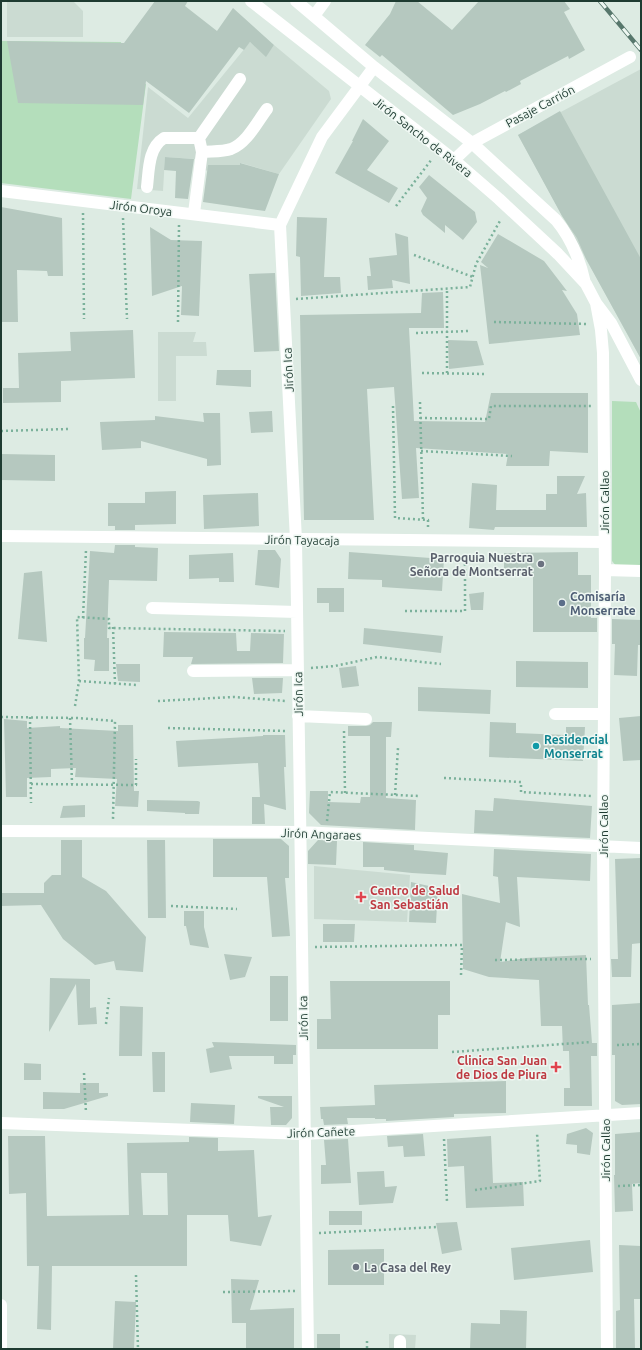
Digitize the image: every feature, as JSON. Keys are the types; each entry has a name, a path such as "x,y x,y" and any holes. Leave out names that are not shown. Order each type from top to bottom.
{"street":[{"name":"Jirón Sancho de Rivera","path":"296,1 374,67 472,143 556,220 579,260 586,284 596,303 611,323 641,380"},
{"path":"314,16 325,1"},
{"name":"Jirón Sancho de Rivera","path":"257,3 359,87 454,160 508,207 558,254 586,284"},
{"name":"Pasaje Carrión","path":"454,160 472,143 630,57"},
{"name":"Jirón Ica","path":"308,1349 296,540 280,225 322,137 374,67"},
{"path":"194,214 202,152 199,138 240,79"},
{"path":"202,152 231,149 241,143 251,132 267,109"},
{"path":"147,187 151,155 159,141 164,138 199,138"},
{"name":"Jirón Oroya","path":"1,191 280,225"},
{"name":"Jirón Callao","path":"596,303 604,353 605,570 603,847 607,1349"},
{"name":"Jirón Tayacaja","path":"1,536 604,542"},
{"path":"605,570 641,571"},
{"path":"152,608 297,612"},
{"path":"193,671 298,669"},
{"path":"555,714 604,714"},
{"path":"298,716 366,719"},
{"name":"Jirón Angaraes","path":"1,831 300,832 641,848"},
{"name":"Jirón Cañete","path":"1,1123 305,1134 641,1113"},
{"path":"1,1305 2,1349"}],"path":[{"path":"396,206 439,149"},
{"path":"83,201 84,318"},
{"path":"123,206 127,319"},
{"path":"284,300 470,287 476,264 508,207"},
{"path":"178,322 179,213"},
{"path":"414,255 473,277"},
{"path":"447,289 447,373"},
{"path":"494,322 600,324"},
{"path":"416,334 469,331"},
{"path":"422,373 487,374"},
{"path":"420,402 423,519"},
{"path":"393,406 395,518 428,520 428,541"},
{"path":"420,418 489,419 491,406 604,406"},
{"path":"1,431 68,429"},
{"path":"421,451 512,456"},
{"path":"83,618 87,537"},
{"path":"405,611 465,610 465,541"},
{"path":"75,706 79,681 77,617 109,619 109,628 297,632"},
{"path":"113,628 115,684"},
{"path":"298,669 335,666 377,657 441,664"},
{"path":"79,681 137,685"},
{"path":"158,701 234,697 298,702"},
{"path":"1,717 70,718 115,721 112,832"},
{"path":"30,717 31,802"},
{"path":"70,718 72,784"},
{"path":"168,728 299,731"},
{"path":"344,730 345,793"},
{"path":"395,795 398,748"},
{"path":"31,784 136,784 136,758"},
{"path":"444,778 521,782 522,792 603,797"},
{"path":"326,833 330,792 419,796"},
{"path":"171,906 237,909"},
{"path":"302,947 462,945 461,975"},
{"path":"495,960 604,959"},
{"path":"106,1024 109,998"},
{"path":"452,1052 604,1044 641,1044"},
{"path":"84,1073 87,1126"},
{"path":"475,1190 540,1181 536,1120"},
{"path":"443,1126 447,1202"},
{"path":"605,1187 641,1185"},
{"path":"306,1234 438,1228"},
{"path":"136,1275 138,1349"},
{"path":"223,1292 307,1291"},
{"path":"367,1341 367,1349"}],"shaded area":[{"path":"7,1 73,1 83,11 83,37 7,37"},
{"path":"250,42 266,56 274,45 329,91 331,99 279,174 241,163 239,172 196,170 196,159 165,157 163,191 137,189 148,87 188,118"},
{"path":"641,69 641,359 518,135"},
{"path":"158,332 196,332 193,342 206,342 207,356 176,356 176,401 158,401"},
{"name":"Centro de Salud San Sebastián","path":"314,866 410,875 407,922 314,919"},
{"path":"389,1334 416,1335 415,1349 389,1349"}],"green space":[{"path":"1,41 121,42 124,82 146,84 131,199 1,183"},
{"path":"612,401 636,402 641,413 641,567 617,567 612,561"}],"building":[{"path":"155,1 188,1 185,6 217,31 233,8 274,45 266,57 250,42 244,50 239,47 189,113 146,81 143,105 18,103 7,41 124,43"},
{"path":"396,1 417,1 452,30 479,1 564,1 570,9 564,12 585,50 569,59 568,56 520,81 521,84 506,92 505,91 480,104 453,115 382,55 380,57 365,45 390,14"},
{"path":"560,111 641,259 641,359 586,259 577,238 562,216 518,135"},
{"path":"363,119 389,141 367,170 398,188 389,203 335,173 353,141"},
{"path":"165,157 194,159 188,199 175,198 176,171 164,170"},
{"path":"240,163 279,174 265,211 203,202 208,165 240,165"},
{"path":"429,175 475,212 477,222 463,240 445,225 445,233 423,215 421,211 427,198 419,187"},
{"path":"1,207 62,218 63,276 48,276 47,271 17,270 18,322 1,322"},
{"path":"297,217 327,218 324,277 340,277 341,293 301,296 300,257 296,256"},
{"path":"150,227 171,240 202,241 199,316 181,315 182,286 152,296"},
{"path":"395,233 408,237 410,284 392,280 393,288 368,290 367,276 371,276 369,258 397,255"},
{"path":"498,234 544,261 567,291 562,290 577,314 580,335 489,344 480,265 488,268 481,262"},
{"path":"275,273 279,351 254,352 249,274"},
{"path":"443,292 444,328 409,328 414,421 485,422 491,393 588,393 588,453 550,451 549,466 506,466 508,454 416,448 419,498 402,499 394,387 367,389 374,520 304,520 300,315 421,313 422,293"},
{"path":"133,330 135,378 61,381 61,402 3,403 3,388 19,388 18,353 71,351 70,332"},
{"path":"448,340 477,341 484,365 449,369"},
{"path":"217,370 251,370 251,387 216,385"},
{"path":"272,411 273,432 251,433 249,412"},
{"path":"203,413 220,413 221,465 207,466 207,459 141,441 141,448 102,450 100,422 155,420 155,416 204,422"},
{"path":"1,454 55,455 55,481 1,480"},
{"path":"557,476 585,476 577,494 586,493 587,527 495,527 494,530 469,528 472,483 497,485 496,510 546,510 546,494 557,494"},
{"path":"176,491 176,524 135,525 135,530 115,530 115,526 108,526 108,503 145,503 145,492"},
{"path":"258,493 259,526 204,529 203,495"},
{"path":"115,545 135,545 135,547 158,548 157,581 109,580 107,638 109,638 109,671 94,671 95,660 84,659 90,551 114,553"},
{"path":"258,550 275,550 281,559 279,588 255,585"},
{"path":"349,552 444,559 442,591 382,587 382,580 348,579"},
{"name":"Comisaría Monserrate","path":"578,552 578,575 591,575 591,618 597,618 597,632 533,632 533,575 504,575 504,553"},
{"path":"233,553 234,582 219,582 219,578 189,579 189,555"},
{"path":"42,571 47,642 18,639 24,573"},
{"path":"317,588 344,588 344,612 329,612 329,603 317,603"},
{"path":"484,592 483,610 471,610 469,594"},
{"path":"612,619 641,620 640,645 638,645 637,676 614,675 615,644 612,644"},
{"path":"364,628 443,636 441,653 363,644"},
{"path":"164,632 236,633 237,651 250,651 251,633 284,634 283,663 191,664 193,657 163,657"},
{"path":"516,661 588,662 588,688 516,687"},
{"path":"116,664 140,664 140,682 118,681"},
{"path":"356,666 359,686 342,688 339,668"},
{"path":"252,678 283,678 282,693 254,694"},
{"path":"418,687 491,690 490,714 418,711"},
{"path":"641,716 641,760 623,761 619,718"},
{"path":"4,719 27,721 27,728 60,726 60,728 118,731 118,725 133,725 134,791 139,791 138,807 115,806 117,779 75,777 76,768 51,769 51,777 27,778 27,797 6,797"},
{"path":"373,722 392,722 391,737 386,737 386,798 416,800 415,830 321,825 309,813 310,791 328,791 328,802 360,803 361,797 370,797 370,736 348,736 348,726 366,726"},
{"name":"Residencial Monserrat","path":"490,722 516,723 516,733 566,735 566,727 585,727 583,761 489,757"},
{"path":"263,735 285,735 286,767 284,767 286,810 264,804 265,824 252,824 252,797 260,797 258,763 178,767 176,741"},
{"path":"494,798 592,806 590,838 474,833 475,810 493,811"},
{"path":"147,800 198,801 200,802 199,814 147,811"},
{"path":"85,805 85,817 60,818 63,806"},
{"path":"213,839 281,839 289,846 289,878 285,878 290,936 272,937 267,877 213,877"},
{"path":"61,840 82,840 82,877 106,891 146,937 143,972 116,970 114,961 95,965 63,939 41,905 1,906 1,893 44,893 44,883 52,875 61,875"},
{"path":"147,840 165,840 166,918 148,918"},
{"path":"318,840 337,841 336,865 308,864 308,851"},
{"path":"363,842 414,845 414,850 448,853 446,875 384,870 384,867 363,867"},
{"path":"494,849 591,854 590,881 517,877 520,927 506,922 500,962 526,958 586,955 588,1005 592,1043 597,1043 597,1056 591,1056 592,1106 564,1106 564,1088 570,1088 569,1051 563,1051 562,1026 541,1026 539,980 489,977 463,969 462,894 500,903 498,877 493,876"},
{"path":"641,858 641,943 632,944 631,977 612,977 611,959 618,959 615,859"},
{"path":"411,882 438,888 436,923 409,922"},
{"path":"184,911 204,911 204,927 209,948 190,945 186,926 184,926"},
{"path":"323,924 355,924 354,942 323,942"},
{"path":"224,954 252,957 245,977 230,980"},
{"path":"270,976 288,976 288,1021 270,1021"},
{"path":"50,978 90,979 90,1008 96,1007 97,1024 78,1025 76,984 49,1032"},
{"path":"330,981 450,981 450,1015 438,1015 438,1049 317,1049 317,1019 331,1019"},
{"path":"641,1003 641,1104 622,1105 615,1101 615,1055 612,1055 612,1005"},
{"path":"120,1006 143,1007 142,1056 119,1056"},
{"path":"212,1042 296,1045 296,1055 293,1055 293,1064 274,1064 274,1056 229,1056 232,1069 210,1073 206,1049 214,1047"},
{"path":"152,1052 165,1052 165,1092 153,1092"},
{"path":"24,1063 41,1064 41,1080 24,1080"},
{"path":"506,1081 506,1113 454,1114 454,1117 386,1121 386,1119 375,1118 347,1118 348,1124 324,1125 323,1119 321,1119 320,1107 375,1105 374,1085"},
{"path":"80,1083 99,1083 99,1093 108,1093 108,1096 64,1109 43,1109 43,1092 80,1093"},
{"path":"258,1096 292,1096 292,1118 286,1125 271,1125 270,1107 284,1107 258,1098"},
{"path":"191,1103 235,1105 234,1124 190,1122"},
{"path":"586,1128 593,1133 590,1155 577,1153 577,1145 566,1144 567,1134"},
{"path":"641,1132 641,1183 632,1184 633,1211 615,1212 615,1134"},
{"path":"423,1134 425,1156 404,1157 403,1146 388,1147 387,1136"},
{"path":"8,1136 45,1136 47,1216 129,1215 127,1143 189,1142 189,1137 218,1138 218,1151 254,1150 258,1217 272,1215 261,1246 230,1241 228,1215 187,1215 187,1266 52,1266 51,1330 37,1329 39,1266 27,1266 26,1193 9,1194","holes":["141,1173 167,1173 168,1215 143,1215"]},
{"path":"491,1136 493,1183 523,1182 524,1206 466,1208 464,1166 448,1167 447,1139"},
{"path":"348,1139 351,1183 321,1184 321,1165 326,1165 324,1140"},
{"path":"384,1171 385,1187 397,1186 393,1203 359,1205 357,1172"},
{"path":"329,1211 362,1211 362,1225 329,1225"},
{"path":"457,1222 462,1250 442,1254 436,1223"},
{"path":"590,1240 593,1272 514,1280 511,1248"},
{"path":"619,1245 641,1246 641,1299 634,1299 635,1349 616,1349 616,1311 620,1310"},
{"name":"La Casa del Rey","path":"384,1249 384,1285 328,1285 328,1250"},
{"path":"231,1279 259,1280 250,1310 294,1308 294,1349 246,1349 246,1323 232,1323"},
{"path":"115,1301 136,1302 134,1349 113,1349"},
{"path":"500,1310 527,1311 526,1349 470,1349 471,1323 500,1324"},
{"path":"317,1334 340,1334 340,1349 317,1349"}],"railway":[{"path":"600,1 641,50"}],"place":[{"name":"Parroquia Nuestra Señora de Montserrat","path":"541,564"},
{"name":"Comisaría Monserrate","path":"562,603"},
{"name":"Residencial Monserrat","path":"536,746"},
{"name":"Centro de Salud San Sebastián","path":"361,897"},
{"name":"Clinica San Juan de Dios de Piura","path":"556,1067"},
{"name":"La Casa del Rey","path":"356,1267"}]}
